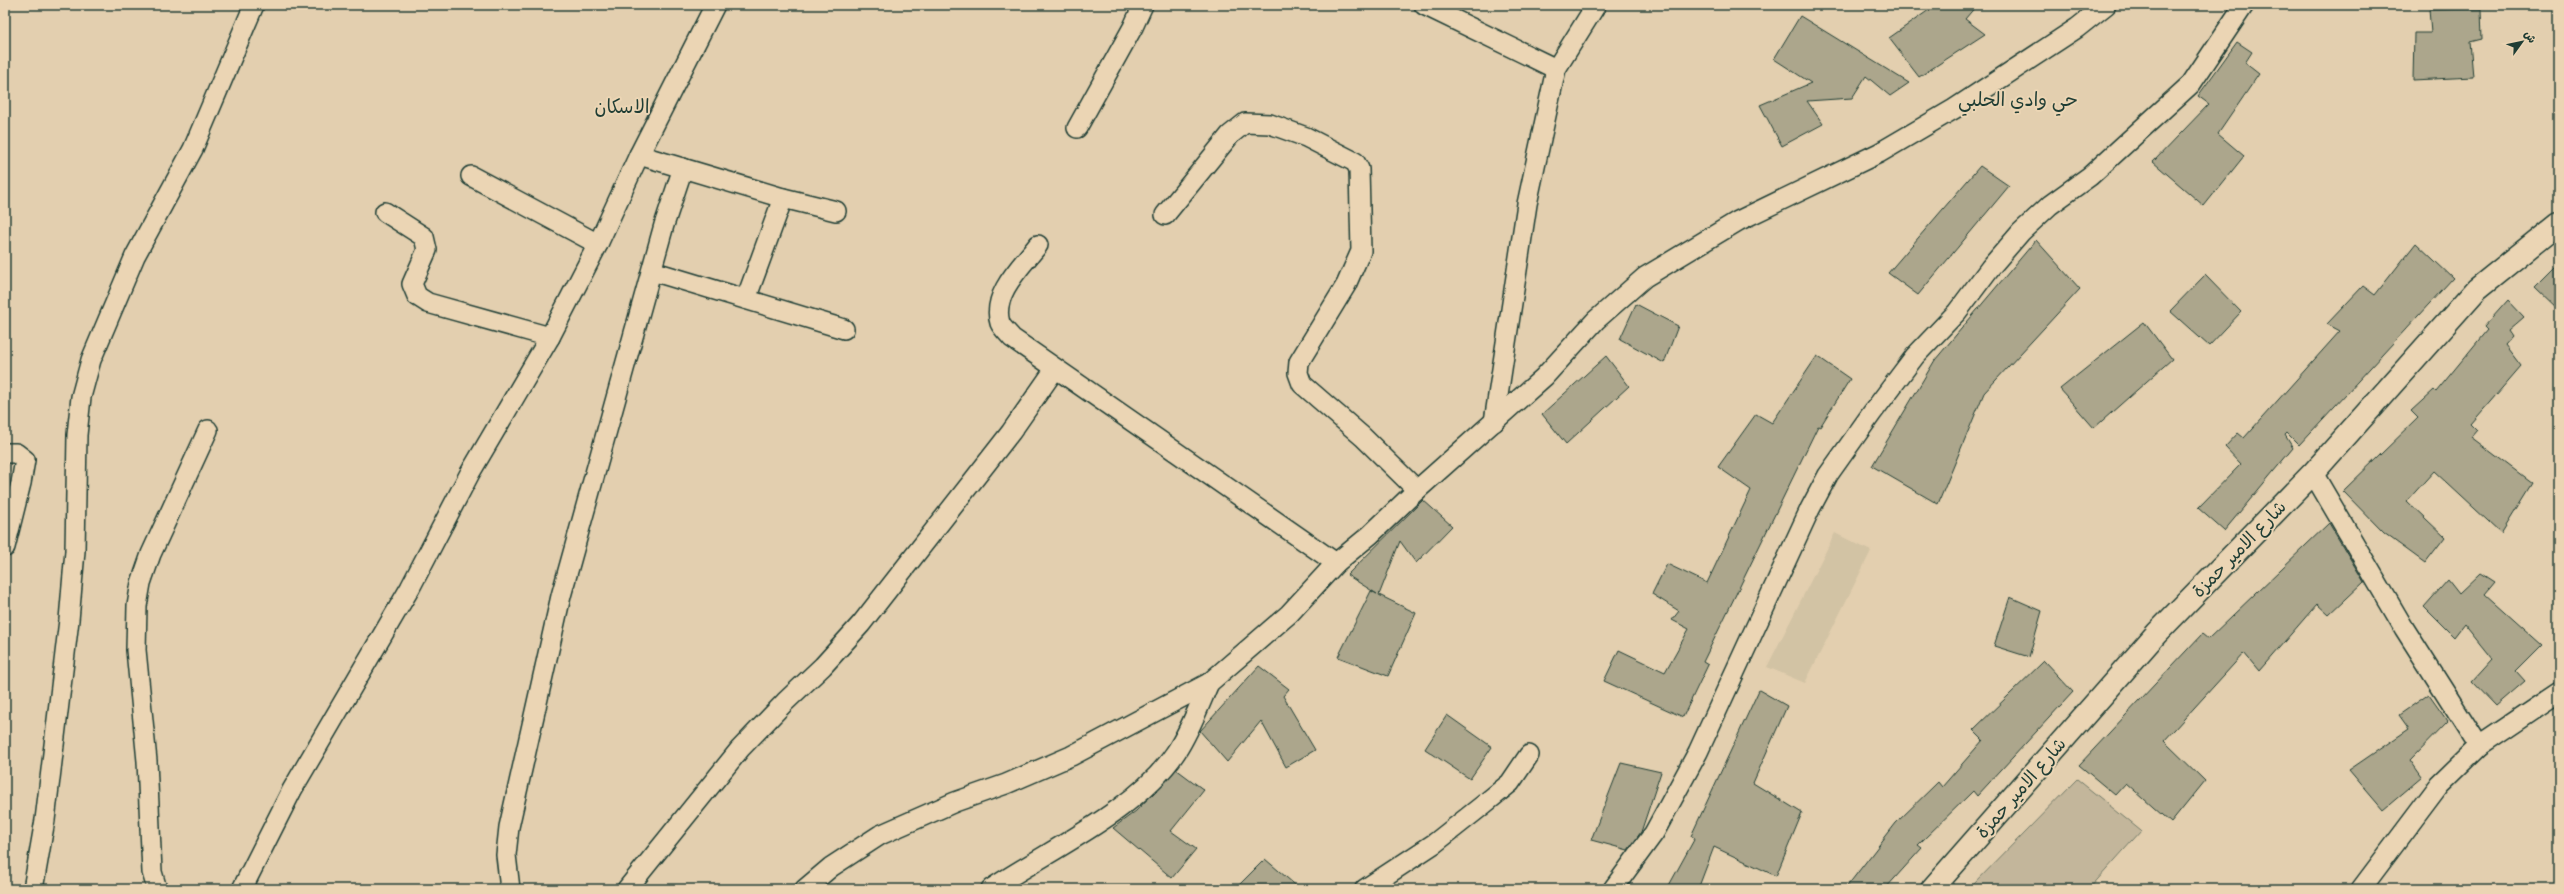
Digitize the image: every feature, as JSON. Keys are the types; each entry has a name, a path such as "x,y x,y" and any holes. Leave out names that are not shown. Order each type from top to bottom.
{"main road":[{"name":"شارع الامير حمزة","path":"1932,889 2157,633 2313,473 2476,289 2559,223"}],"street":[{"path":"33,889 45,820 75,551 77,435 81,397 92,360 134,256 193,149 254,5"},
{"path":"242,889 258,854 314,751 410,588 470,473 550,337 598,244 639,154 715,5"},
{"path":"1077,128 1130,34 1143,5"},
{"path":"1424,5 1556,70"},
{"path":"1494,422 1527,204 1556,70 1596,5"},
{"path":"805,889 831,868 880,836 955,802 1006,784 1071,756 1209,684 1288,614 1336,563 1382,525 1417,490 1544,377 1596,320 1644,277 1738,222 1879,153 1954,109 2077,28 2106,5"},
{"path":"1613,889 1654,833 1698,752 1814,502 1828,475 1872,413 1915,356 1957,312 1990,268 2021,232 2050,205 2090,176 2191,84 2244,5"},
{"path":"1165,215 1230,135 1245,123 1270,124 1306,137 1355,162 1359,169 1361,251 1346,285 1299,362 1298,373 1305,387 1362,437 1417,490"},
{"path":"639,154 783,198 836,211"},
{"path":"510,889 506,855 509,827 561,596 682,168"},
{"path":"471,176 598,244"},
{"path":"746,299 783,198"},
{"path":"385,212 424,237 427,250 412,284 417,296 428,303 550,337"},
{"path":"1038,245 1001,295 998,307 1000,324 1012,338 1212,479 1289,529 1336,563"},
{"path":"652,271 844,329"},
{"path":"627,889 740,749 823,666 860,624 1011,432 1054,369"},
{"path":"156,889 152,872 148,776 136,650 137,606 141,583 151,554 208,430"},
{"path":"5,453 16,453 25,460 21,483 5,547"},
{"path":"2313,473 2404,628 2479,746"},
{"path":"991,889 1108,816 1138,793 1164,769 1177,752 1209,684"},
{"path":"2361,889 2440,784 2479,746 2559,692"},
{"path":"1365,889 1435,843 1510,783 1529,755"}],"shaded area":[{"path":"1835,533 1871,551 1805,683 1767,667"},
{"path":"2077,779 2141,831 2089,889 1969,889"}],"building":[{"path":"1936,5 1977,5 1965,19 1985,34 1919,77 1889,38"},
{"path":"2481,9 2482,39 2470,42 2473,77 2413,80 2414,33 2431,33 2429,10"},
{"path":"1800,16 1909,83 1890,96 1866,76 1852,98 1807,101 1823,124 1782,146 1760,105 1811,83 1774,59"},
{"path":"2237,42 2252,52 2245,63 2259,74 2218,134 2244,156 2204,206 2153,162 2209,104 2198,96"},
{"path":"1980,166 2009,186 1918,295 1888,273"},
{"path":"2036,240 2080,289 1984,393 1938,504 1872,466 1935,360"},
{"path":"2416,243 2453,278 2299,445 2287,433 2285,435 2293,448 2224,531 2198,508 2241,464 2225,447 2238,433 2244,438 2340,331 2327,324 2363,286 2375,295"},
{"path":"2559,264 2559,311 2535,288"},
{"path":"2205,275 2241,312 2209,346 2170,311"},
{"path":"2508,300 2524,317 2508,331 2512,337 2505,345 2521,366 2471,424 2477,430 2471,437 2532,483 2501,533 2434,471 2407,501 2445,537 2425,563 2384,533 2343,491 2418,418 2411,411 2434,390 2436,392 2487,330 2484,327"},
{"path":"1636,304 1678,326 1664,363 1620,339"},
{"path":"2144,322 2172,359 2094,428 2060,389"},
{"path":"1606,356 1629,386 1566,444 1542,414"},
{"path":"1817,356 1850,379 1820,427 1818,426 1703,662 1708,665 1683,717 1604,681 1619,650 1665,672 1689,629 1672,620 1679,611 1652,594 1667,564 1707,583 1751,490 1718,467 1756,414 1772,423"},
{"path":"1423,500 1452,526 1416,563 1400,541 1379,595 1416,613 1388,676 1338,657 1371,591 1377,594 1347,575"},
{"path":"2329,523 2364,582 2329,615 2317,604 2259,671 2244,653 2164,741 2205,781 2171,823 2126,783 2115,795 2079,765 2202,634 2208,639"},
{"path":"2481,573 2495,582 2485,594 2542,645 2516,671 2525,681 2496,706 2472,681 2492,659 2464,624 2454,637 2424,607 2448,580 2459,594"},
{"path":"2010,597 2042,611 2029,657 1994,646"},
{"path":"2044,661 2073,692 1977,796 1973,791 1918,845 1922,848 1885,889 1845,889 1896,823 1938,782 1942,787 1983,740 1973,730"},
{"path":"1259,666 1289,689 1283,696 1315,750 1286,767 1261,721 1227,762 1200,731"},
{"path":"1759,690 1787,706 1753,783 1802,813 1776,876 1714,847 1698,889 1667,889 1695,838 1691,836"},
{"path":"2429,694 2448,721 2410,760 2422,777 2383,810 2349,770 2409,729 2399,715"},
{"path":"1447,715 1492,747 1470,779 1425,749"},
{"path":"1621,763 1661,772 1641,832 1628,850 1591,840"},
{"path":"1176,769 1204,790 1171,831 1196,849 1172,878 1113,828 1136,811"},
{"path":"1265,859 1300,889 1235,889"}],"district":[{"name":"حي وادي الحلبي","path":"2018,99"},
{"name":"الاسكان","path":"622,106"}]}
